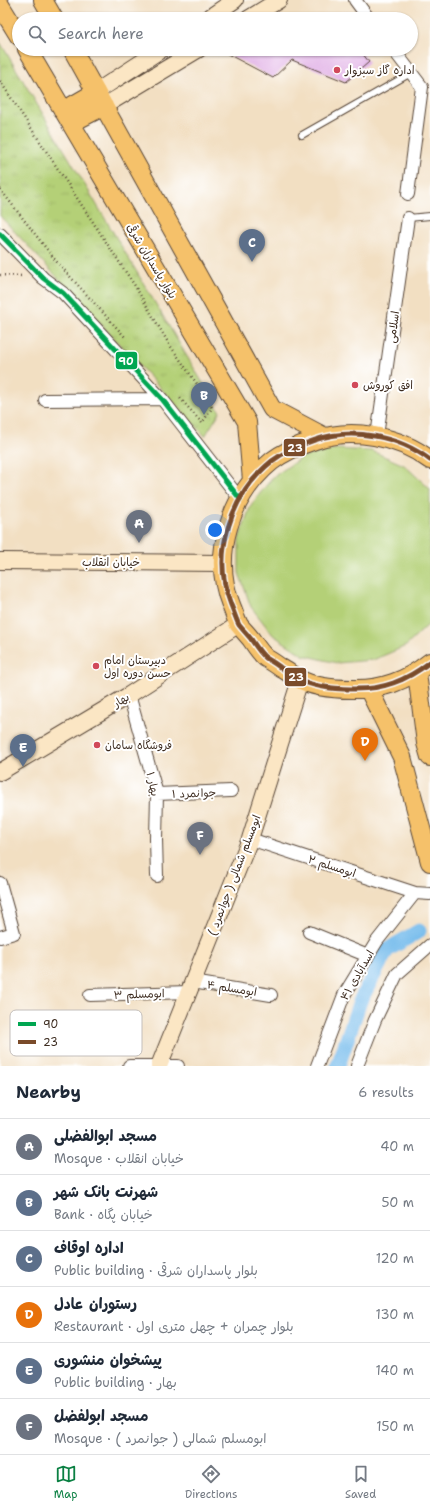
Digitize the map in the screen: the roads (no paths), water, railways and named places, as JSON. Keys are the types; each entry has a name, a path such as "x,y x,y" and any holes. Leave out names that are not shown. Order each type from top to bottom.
{"main road":[{"path":"43,0 50,12"},
{"path":"217,12 235,0"},
{"path":"259,12 279,0"},
{"path":"0,5 12,25"},
{"name":"بلوار پاسداران شرقی","path":"31,56 247,422 252,481"},
{"path":"76,56 272,408 325,437"},
{"path":"67,117 100,99 153,56"},
{"path":"100,99 121,96 187,56"},
{"path":"114,125 115,115 121,96"},
{"path":"430,460 404,445 377,436 351,434 325,437 297,446 272,461 252,481 240,498 226,534 223,562 227,594 238,624 264,657 300,680 334,689 369,690 394,684 423,668 426,743 430,757"},
{"name":"خیابان انقلاب","path":"0,561 223,562"},
{"name":"بهار","path":"0,772 129,695 238,624"},
{"name":"ابومسلم شمالی ( جوانمرد )","path":"159,1066 250,839 300,680"},
{"path":"369,690 402,757 430,862"}],"street":[{"path":"354,0 363,12"},
{"path":"398,56 422,87 408,194"},
{"path":"37,66 36,80 76,148 90,156"},
{"name":"اسلامی","path":"377,436 408,218"},
{"path":"0,234 43,278 63,293 162,399 240,498"},
{"path":"45,400 162,399"},
{"name":"بهار ۱","path":"129,695 157,794 156,839 158,876"},
{"name":"جوانمرد ۱","path":"157,794 231,791"},
{"name":"ابومسلم ۲","path":"250,839 415,894 430,894"},
{"path":"0,883 14,933 0,937"},
{"name":"اسدآبادی ۴۱","path":"317,1066 344,995 377,941 415,894"},
{"path":"309,932 368,956"},
{"path":"357,1066 375,1020 397,974 430,945"},
{"name":"ابومسلم ۴","path":"191,987 271,995"},
{"name":"ابومسلم ۳","path":"90,995 191,987"},
{"path":"129,1066 178,1066"}],"lane":[{"path":"302,135 411,73"},
{"path":"408,218 430,216"}],"waterway":[{"path":"338,1066 360,1001 387,950 419,931"}],"place":[{"name":"اداره گاز سبزوار","path":"337,70"},
{"name":"اداره اوقاف","path":"252,262"},
{"name":"افق کوروش","path":"355,385"},
{"name":"شهرنت بانک شهر","path":"204,415"},
{"name":"مسجد ابوالفضلی","path":"139,543"},
{"name":"دبیرستان امام حسن دوره اول","path":"96,666"},
{"name":"فروشگاه سامان","path":"97,745"},
{"name":"رستوران عادل","path":"365,761"},
{"name":"پیشخوان منشوری","path":"23,767"},
{"name":"مسجد ابولفضل","path":"200,855"}]}
